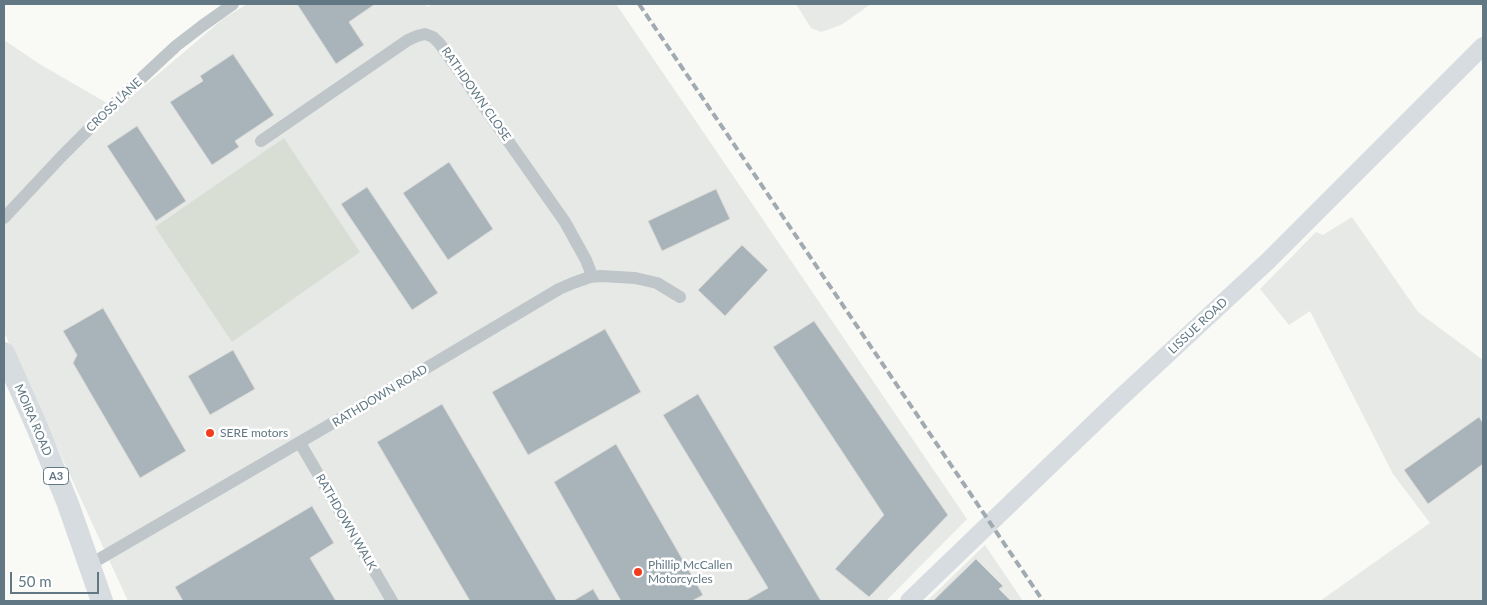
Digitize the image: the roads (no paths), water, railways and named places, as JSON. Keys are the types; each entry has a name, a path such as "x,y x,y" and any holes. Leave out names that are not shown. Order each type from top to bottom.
{"highway":[{"name":"MOIRA ROAD","path":"4,353 51,462 102,601"}],"street":[{"name":"CROSS LANE","path":"4,218 61,157 176,46 234,4"},
{"name":"RATHDOWN CLOSE","path":"261,141 408,40 425,34 433,37 440,44 565,222 586,260 590,270 590,277"},
{"name":"LISSUE ROAD","path":"909,601 1116,402 1269,260 1483,46"},
{"name":"RATHDOWN ROAD","path":"89,565 559,289 590,277 619,276 657,284 680,297"},
{"name":"RATHDOWN WALK","path":"300,442 392,601"}],"railway":[{"path":"639,4 1043,601"}],"place":[{"name":"SERE motors","path":"210,433"},
{"name":"Phillip McCallen Motorcycles","path":"638,572"}]}
